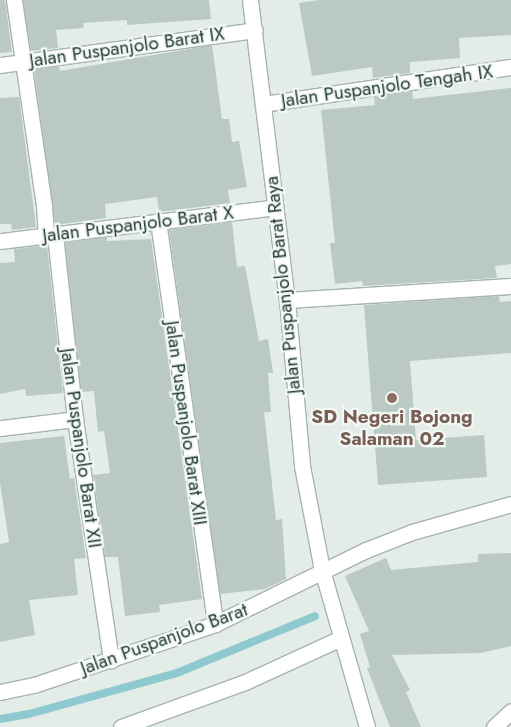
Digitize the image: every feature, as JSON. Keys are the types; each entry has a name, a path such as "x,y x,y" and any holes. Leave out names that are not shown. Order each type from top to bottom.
{"street":[{"name":"Jalan Puspanjolo Barat XII","path":"14,0 111,660"},
{"name":"Jalan Puspanjolo Barat Raya","path":"250,0 287,300 302,466 322,570 339,639 366,727"},
{"name":"Jalan Puspanjolo Barat IX","path":"0,65 255,30"},
{"name":"Jalan Puspanjolo Tengah IX","path":"263,104 511,67"},
{"name":"Jalan Puspanjolo Barat X","path":"0,241 275,207"},
{"name":"Jalan Puspanjolo Barat XIII","path":"158,221 215,624"},
{"path":"287,300 511,286"},
{"path":"0,428 75,419"},
{"name":"Jalan Puspanjolo Barat","path":"0,692 34,685 215,624 267,600 322,570 412,532 511,504"},
{"path":"122,727 245,682 339,639"}],"building":[{"path":"0,0 5,0 12,52 0,53"},
{"path":"23,0 209,0 211,19 127,25 127,20 83,23 84,28 56,30 58,48 31,51"},
{"path":"319,0 511,0 511,35 459,38 460,58 410,62 410,73 373,78 372,67 312,76 299,3"},
{"path":"212,45 222,119 229,119 232,142 239,141 247,187 228,190 230,203 159,212 157,197 105,204 106,218 55,225 34,70 59,66 60,71"},
{"path":"511,88 511,264 495,266 497,278 363,286 362,281 335,284 330,243 335,243 321,110 375,105 374,97 412,91 413,99"},
{"path":"19,97 36,227 12,230 11,224 0,224 0,98"},
{"path":"232,222 237,267 245,266 259,341 268,339 273,373 268,373 271,412 264,412 276,520 282,519 286,579 265,589 220,594 169,230"},
{"path":"107,237 107,241 151,239 202,599 159,605 160,612 125,616 118,557 105,557 93,475 110,473 104,431 98,432 94,391 81,392 65,242"},
{"path":"47,245 63,393 26,396 25,389 0,394 0,263 15,262 14,249"},
{"name":"SD Negeri Bojong Salaman 02","path":"499,296 500,302 511,301 511,353 410,361 416,440 484,435 487,477 378,485 364,305"},
{"path":"64,436 70,479 74,478 86,558 74,559 78,595 29,600 35,635 0,642 0,544 9,542 0,483 0,443"},
{"path":"511,553 511,646 481,653 392,655 410,690 406,692 421,727 390,727 367,668 370,667 360,634 369,631 345,576 386,558 391,570 478,562 478,554"}],"waterway":[{"path":"0,719 29,714 177,673 315,616"}],"place":[{"name":"SD Negeri Bojong Salaman 02","path":"392,398"}]}
